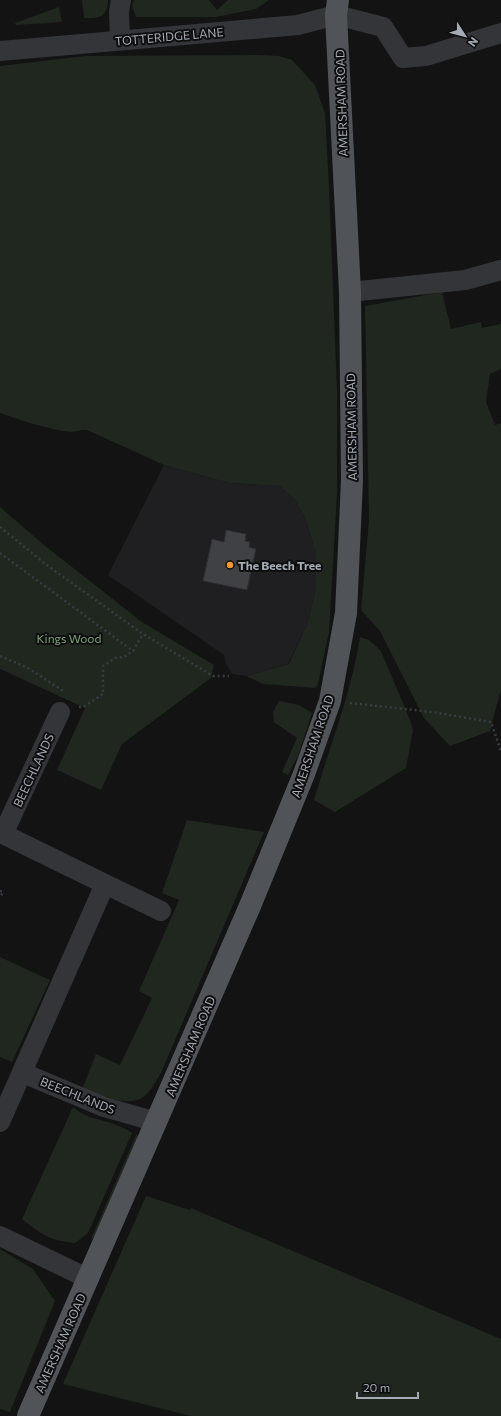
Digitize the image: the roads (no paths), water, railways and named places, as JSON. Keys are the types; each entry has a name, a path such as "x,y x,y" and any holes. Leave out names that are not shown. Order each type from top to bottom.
{"main road":[{"name":"AMERSHAM ROAD","path":"28,1416 89,1279 262,876 304,774 330,701 346,613 351,503 350,292 337,7"}],"street":[{"path":"120,40 119,12 121,0"},
{"path":"337,7 383,27 403,58 426,56 501,33"},
{"name":"TOTTERIDGE LANE","path":"0,51 298,25 337,7"},
{"path":"350,292 465,280 501,270"},
{"name":"BEECHLANDS","path":"63,702 3,834 162,911"},
{"path":"0,1122 23,1073 105,884"},
{"name":"BEECHLANDS","path":"23,1073 104,1107 157,1122"},
{"path":"0,1236 89,1279"}],"place":[{"name":"The Beech Tree","path":"230,565"}],"park label":[{"name":"Kings Wood","path":"69,638"}]}
